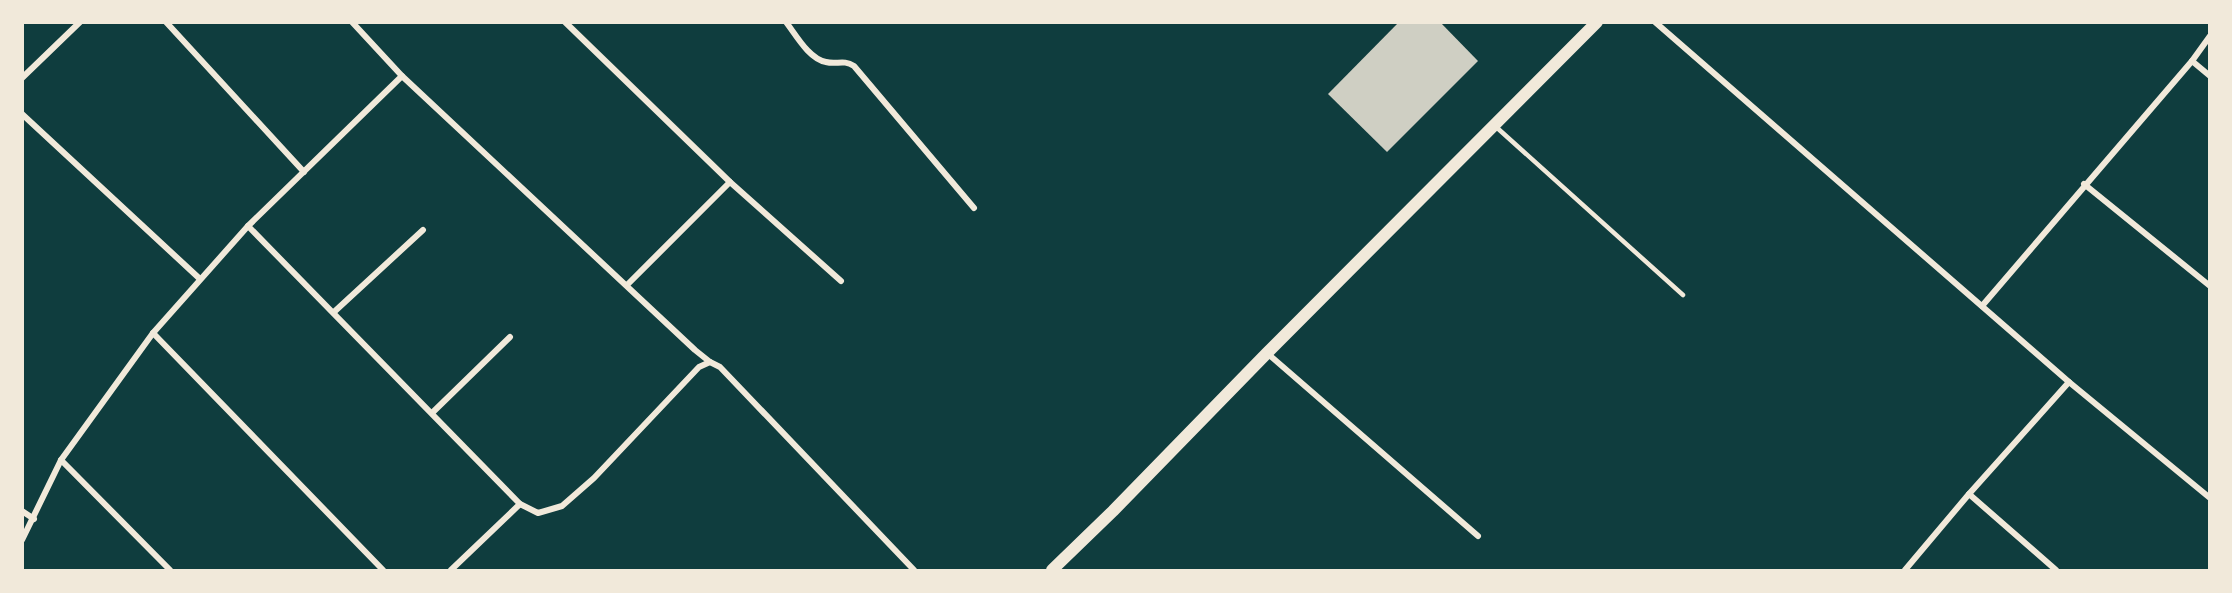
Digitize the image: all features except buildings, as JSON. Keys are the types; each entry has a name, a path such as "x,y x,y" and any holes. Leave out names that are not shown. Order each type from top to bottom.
{"main road":[{"path":"1052,570 1113,512 1267,353 1597,22"}],"street":[{"path":"22,78 80,22"},
{"path":"166,22 304,171"},
{"path":"352,22 402,76 710,362 720,367 914,570"},
{"path":"565,22 730,182 841,281"},
{"path":"786,22 816,58 829,63 842,60 854,66 974,208"},
{"path":"1655,22 2068,382 2210,498"},
{"path":"1982,306 2084,184 2192,61 2210,36"},
{"path":"2192,61 2210,76"},
{"path":"22,540 61,460 153,333 248,226 402,76"},
{"path":"22,114 200,279"},
{"path":"627,285 730,182"},
{"path":"2084,184 2210,286"},
{"path":"248,226 520,504 538,513 562,506 594,478 699,367 710,362"},
{"path":"334,312 423,230"},
{"path":"153,333 384,570"},
{"path":"432,413 510,337"},
{"path":"1267,353 1478,536"},
{"path":"1905,570 1968,494 2068,382"},
{"path":"61,460 170,570"},
{"path":"1968,494 2056,570"},
{"path":"451,570 520,504"},
{"path":"22,511 34,519"}],"lane":[{"path":"1495,126 1683,295"}]}
